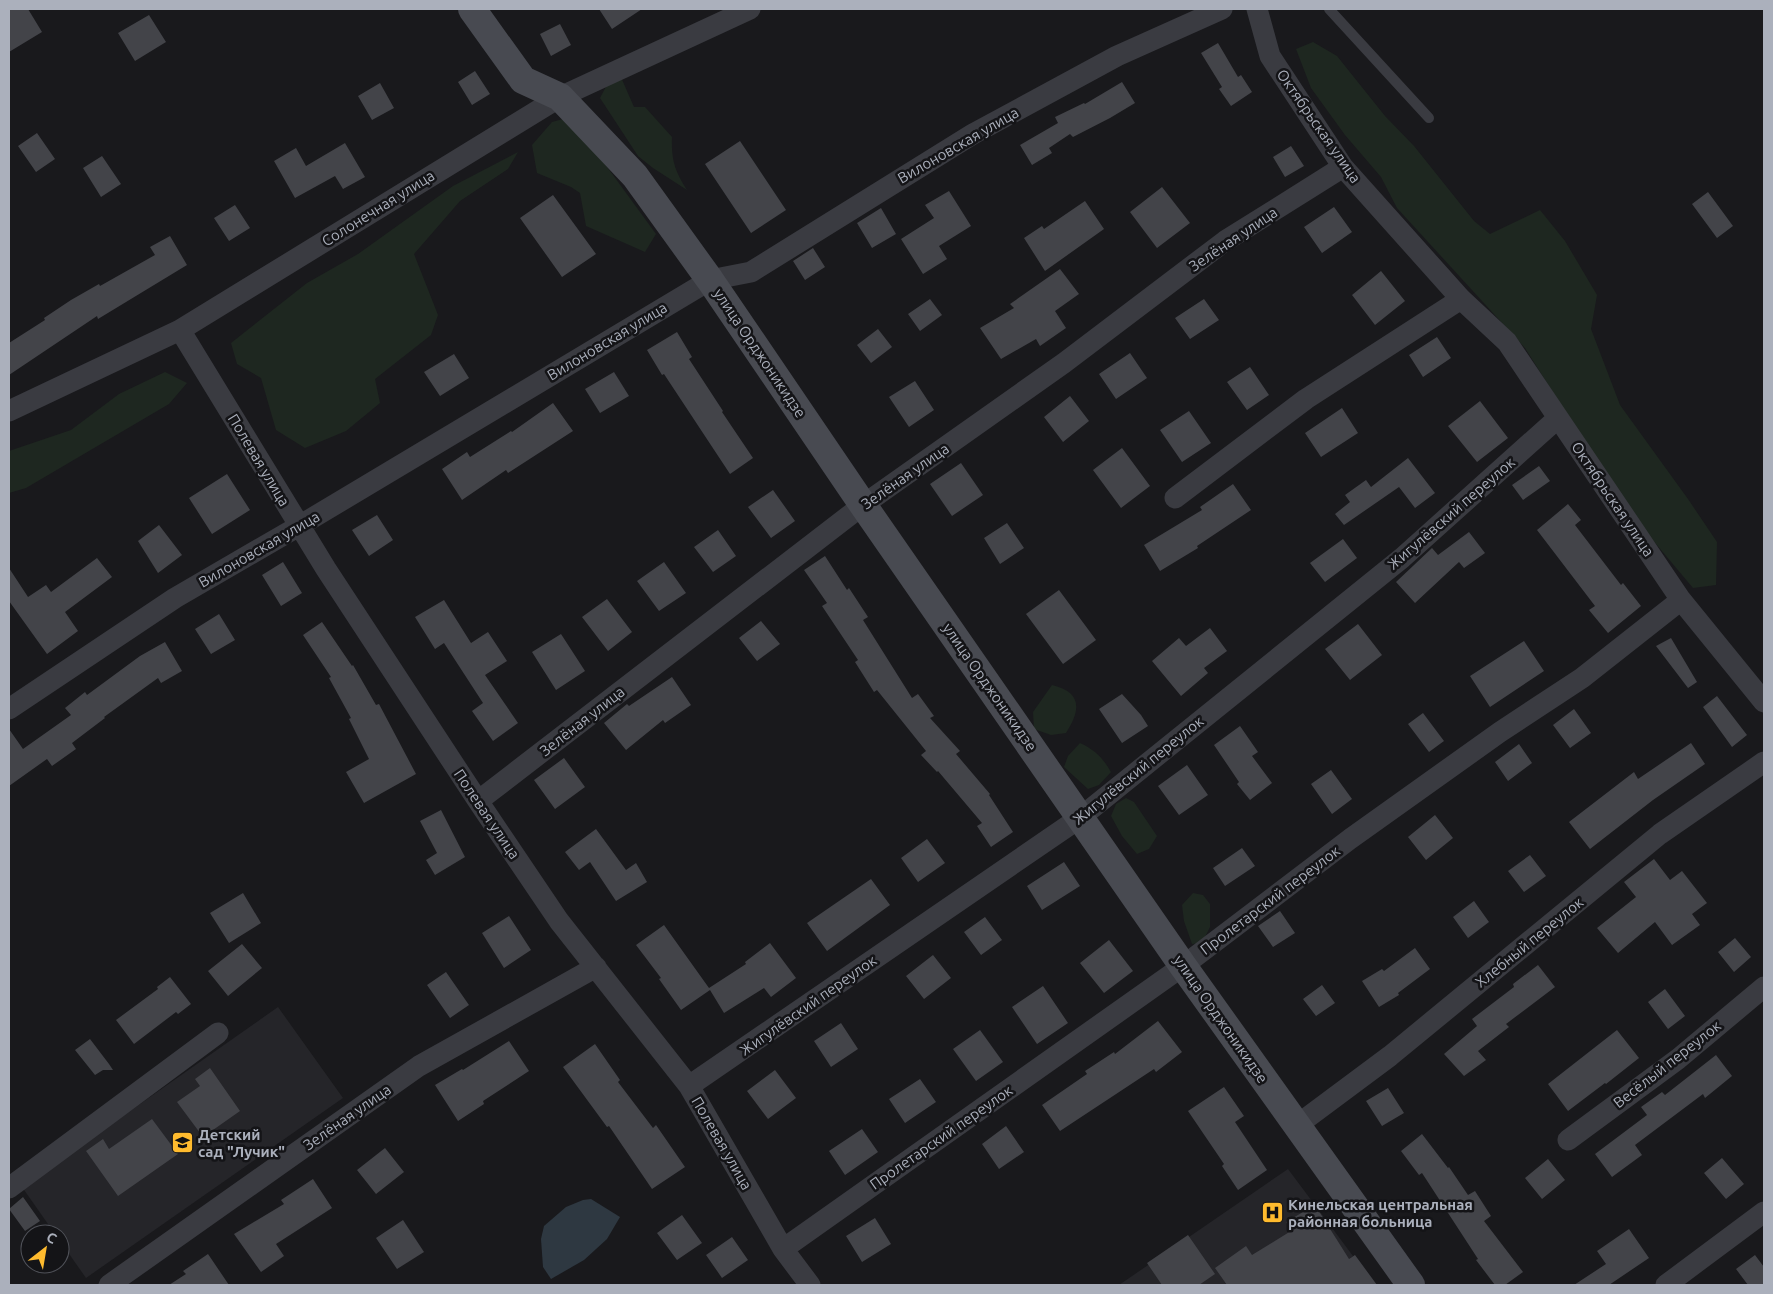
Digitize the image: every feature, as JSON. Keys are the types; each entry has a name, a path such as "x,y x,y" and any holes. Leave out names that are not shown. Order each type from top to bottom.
{"street":[{"path":"472,9 523,80 560,97"},
{"name":"Солонечная улица","path":"9,411 180,330 560,97 750,9"},
{"name":"Вилоновская улица","path":"9,709 175,598 710,280 751,272 973,134 1117,56 1222,9"},
{"name":"Октябрьская улица","path":"1257,9 1270,56 1343,167 1461,299 1507,342 1681,600 1764,702"},
{"name":"улица Орджоникидзе","path":"560,97 635,176 710,280 863,505 1183,966 1411,1285"},
{"name":"Зелёная улица","path":"478,801 863,505 1064,363 1225,242 1343,167"},
{"path":"1175,498 1306,399 1461,299"},
{"name":"Полевая улица","path":"180,330 331,577 478,801 559,921 689,1086 783,1249 810,1285"},
{"name":"Жигулёвский переулок","path":"689,1086 1081,817 1402,558 1558,418"},
{"name":"Пролетарский переулок","path":"783,1249 1183,966 1350,839 1500,732 1582,678 1681,600"},
{"name":"Хлебный переулок","path":"1296,1126 1390,1056 1660,834 1764,762"},
{"name":"Зелёная улица","path":"108,1285 419,1066 596,967"},
{"name":"Весёлый переулок","path":"1568,1140 1678,1059 1764,987"},
{"path":"9,1188 218,1032"},
{"path":"1666,1285 1764,1212"}],"lane":[{"path":"1328,9 1429,118"}],"shaded area":[{"path":"1313,42 1337,56 1385,116 1414,146 1474,221 1490,234 1540,210 1565,241 1597,295 1591,329 1620,405 1717,542 1716,585 1693,588 1625,507 1525,348 1397,208 1381,177 1345,135 1311,88 1296,49"},
{"path":"620,75 634,107 645,107 672,137 672,152 675,165 679,177 687,190 638,156 600,98 609,81"},
{"path":"563,119 594,149 656,234 645,252 586,226 580,193 571,187 537,173 532,145 552,122"},
{"path":"518,152 508,169 460,201 414,254 438,315 431,335 375,379 380,403 346,431 305,448 276,430 261,378 237,364 231,343 307,283 358,254 453,186"},
{"path":"165,372 187,383 169,404 26,488 9,493 9,451 71,430 119,394"},
{"path":"1052,685 1062,688 1074,697 1076,710 1066,733 1051,735 1034,729 1033,712"},
{"path":"1080,743 1098,755 1111,772 1099,785 1088,789 1064,767 1068,756"},
{"path":"1126,798 1134,802 1157,836 1149,849 1137,854 1122,836 1111,816 1116,804"},
{"path":"1193,893 1203,895 1210,904 1210,927 1202,943 1192,944 1184,921 1182,905"},
{"name":"Детский сад \"Лучик\"","path":"278,1007 343,1098 86,1278 70,1255 70,1224 48,1224 22,1187"},
{"name":"Кинельская центральная районная больница","path":"1288,1169 1353,1256 1339,1267 1352,1285 1119,1285"},
{"path":"591,1199 620,1217 607,1239 584,1260 551,1279 543,1267 541,1239 544,1226 566,1207"}],"building":[{"path":"9,9 28,9 42,32 9,52"},
{"path":"599,9 642,9 612,29"},
{"path":"149,15 166,42 135,61 118,33"},
{"path":"560,24 571,45 551,56 540,34"},
{"path":"1218,43 1238,77 1241,75 1252,92 1231,106 1219,89 1222,87 1201,53"},
{"path":"475,71 490,94 472,105 458,82"},
{"path":"1122,82 1135,103 1073,137 1070,134 1049,148 1052,153 1032,165 1020,145 1058,123 1055,117 1085,104"},
{"path":"380,83 394,108 372,120 358,96"},
{"path":"37,133 55,159 36,172 18,146"},
{"path":"740,141 786,210 751,233 705,164"},
{"path":"345,143 365,177 343,189 335,176 295,198 274,161 296,148 306,166"},
{"path":"1291,146 1304,166 1285,177 1273,157"},
{"path":"102,156 121,184 101,197 83,168"},
{"path":"1162,187 1190,223 1157,248 1130,212"},
{"path":"949,191 971,226 939,246 947,259 923,274 901,239 934,218 925,205"},
{"path":"1708,192 1733,226 1717,238 1692,204"},
{"path":"553,195 596,254 562,277 520,218"},
{"path":"1085,201 1104,229 1045,271 1024,238 1042,226 1044,229"},
{"path":"235,205 250,228 229,241 214,218"},
{"path":"1334,207 1352,232 1322,253 1304,227"},
{"path":"881,208 896,234 872,248 857,223"},
{"path":"170,236 187,265 98,319 97,316 9,375 9,343 45,320 44,318 71,300 155,255 150,247"},
{"path":"813,248 825,267 805,280 793,261"},
{"path":"1060,269 1079,294 1055,311 1066,328 1040,346 1036,339 1001,359 980,328 1014,308 1010,304"},
{"path":"1381,271 1405,301 1375,325 1352,295"},
{"path":"930,299 942,315 920,331 908,314"},
{"path":"1204,299 1219,320 1190,339 1175,318"},
{"path":"878,329 892,347 871,363 857,345"},
{"path":"677,332 692,357 689,359 753,458 730,474 647,350"},
{"path":"1437,337 1451,358 1423,377 1409,355"},
{"path":"1130,353 1147,378 1116,399 1099,374"},
{"path":"454,354 469,378 440,396 424,372"},
{"path":"1250,367 1269,395 1247,410 1227,382"},
{"path":"614,372 629,396 600,413 585,389"},
{"path":"915,381 934,410 909,427 889,397"},
{"path":"1070,396 1089,421 1063,442 1044,417"},
{"path":"1480,401 1508,438 1477,462 1448,426"},
{"path":"553,403 573,431 508,473 506,470 462,500 442,469 467,452 470,457 512,432"},
{"path":"1342,408 1358,433 1321,457 1305,433"},
{"path":"1189,411 1211,443 1182,462 1160,430"},
{"path":"1122,448 1150,486 1121,508 1093,470"},
{"path":"1408,458 1435,493 1415,508 1399,487 1344,525 1335,514 1350,502 1345,495 1366,480 1371,487"},
{"path":"961,463 983,495 952,516 930,484"},
{"path":"1539,466 1550,481 1523,500 1512,485"},
{"path":"227,474 250,510 212,534 189,498"},
{"path":"1233,484 1251,510 1197,546 1198,548 1160,571 1144,545 1202,510 1200,507"},
{"path":"773,490 795,521 771,538 748,507"},
{"path":"1568,504 1581,520 1575,525 1621,585 1623,583 1641,606 1608,633 1589,610 1595,606 1537,530"},
{"path":"377,515 393,540 369,556 352,530"},
{"path":"1007,523 1024,548 1000,564 984,538"},
{"path":"159,525 182,555 158,573 138,541"},
{"path":"718,530 736,556 713,572 694,547"},
{"path":"1469,532 1485,553 1464,568 1459,562 1415,603 1396,582 1432,548 1438,555"},
{"path":"1343,539 1357,558 1325,582 1310,563"},
{"path":"825,556 847,590 849,588 868,617 863,620 912,698 918,694 934,716 930,718 960,751 956,754 990,794 1013,832 991,847 977,826 982,823 938,771 921,755 926,751 877,690 874,692 855,662 858,660 822,606 827,603 804,570"},
{"path":"97,558 112,577 65,612 78,631 47,654 9,601 9,568 28,597 46,585 51,592"},
{"path":"283,562 302,593 281,606 262,575"},
{"path":"664,562 686,593 659,611 637,581"},
{"path":"1059,590 1096,640 1063,664 1026,614"},
{"path":"607,599 632,632 608,651 582,617"},
{"path":"444,600 471,643 488,632 507,661 485,675 518,723 493,741 472,711 483,703 444,643 435,649 415,617"},
{"path":"219,614 235,640 211,654 195,629"},
{"path":"761,621 780,644 757,661 739,638"},
{"path":"322,622 353,665 376,705 379,704 416,774 364,803 346,772 369,759 349,719 351,718 329,678 331,677 303,635"},
{"path":"1358,624 1382,655 1350,680 1325,649"},
{"path":"1210,628 1227,651 1204,668 1208,673 1181,696 1152,661 1179,638 1186,646"},
{"path":"561,634 585,671 556,690 532,652"},
{"path":"1671,638 1697,682 1688,688 1656,646"},
{"path":"1524,641 1544,671 1490,707 1470,676"},
{"path":"165,642 182,671 161,683 158,678 72,743 76,749 52,766 47,759 9,786 9,729 23,749 71,715 65,708 85,692 87,695 140,656"},
{"path":"672,677 691,705 665,723 663,720 626,750 604,723 627,704 629,706"},
{"path":"1122,694 1141,715 1148,726 1122,743 1099,709"},
{"path":"1717,696 1747,735 1732,747 1703,707"},
{"path":"1574,709 1591,733 1570,748 1553,725"},
{"path":"1423,713 1444,741 1429,752 1408,724"},
{"path":"1240,726 1258,752 1252,756 1272,783 1250,800 1237,784 1239,782 1214,745"},
{"path":"1691,743 1705,764 1653,800 1590,849 1569,822 1634,772 1638,779"},
{"path":"1519,744 1532,763 1508,781 1495,762"},
{"path":"564,758 585,787 555,809 534,780"},
{"path":"1187,765 1208,795 1179,815 1158,786"},
{"path":"1331,770 1352,799 1332,814 1311,784"},
{"path":"441,810 465,857 435,875 426,860 437,853 420,821"},
{"path":"1435,815 1453,838 1426,860 1408,837"},
{"path":"596,829 626,870 636,863 647,882 616,901 590,862 579,870 565,852"},
{"path":"927,839 945,863 918,882 901,858"},
{"path":"1242,848 1255,866 1225,886 1213,868"},
{"path":"1530,855 1546,876 1524,892 1508,871"},
{"path":"1654,859 1670,880 1682,871 1707,903 1692,914 1700,925 1672,945 1655,922 1618,953 1597,928 1636,897 1624,882"},
{"path":"1064,862 1080,886 1042,910 1027,886"},
{"path":"871,879 890,905 827,951 807,923"},
{"path":"243,893 261,923 229,943 210,913"},
{"path":"1474,901 1489,922 1468,938 1453,917"},
{"path":"1280,911 1295,933 1273,947 1258,926"},
{"path":"509,916 531,950 504,968 482,933"},
{"path":"985,917 1002,940 981,955 964,932"},
{"path":"664,925 709,988 746,964 745,962 770,943 796,978 771,997 764,988 724,1013 710,990 681,1010 659,979 661,978 636,945"},
{"path":"1735,938 1751,957 1734,972 1718,952"},
{"path":"1109,940 1133,971 1104,993 1080,963"},
{"path":"242,944 262,968 228,996 208,971"},
{"path":"1415,948 1430,969 1398,993 1399,995 1379,1007 1362,981 1382,969 1384,971"},
{"path":"933,955 951,978 924,999 906,976"},
{"path":"1538,965 1555,987 1506,1024 1509,1027 1478,1051 1486,1060 1464,1076 1444,1054 1477,1026 1472,1019 1514,987 1513,984"},
{"path":"446,972 469,1005 450,1018 427,985"},
{"path":"170,977 191,1004 178,1014 176,1012 134,1044 116,1020 158,989 157,987"},
{"path":"1322,985 1335,1003 1316,1016 1303,999"},
{"path":"1043,986 1068,1023 1037,1044 1012,1007"},
{"path":"1665,989 1685,1016 1668,1029 1648,1002"},
{"path":"1158,1021 1182,1052 1156,1072 1154,1069 1060,1131 1042,1105 1087,1074 1085,1071 1114,1052 1115,1054"},
{"path":"841,1023 858,1049 831,1067 814,1041"},
{"path":"980,1030 1003,1062 976,1081 953,1049"},
{"path":"1617,1030 1639,1058 1568,1111 1548,1084"},
{"path":"90,1039 113,1070 103,1070 95,1075 75,1050"},
{"path":"509,1041 529,1071 483,1101 484,1104 458,1121 435,1085"},
{"path":"595,1044 620,1080 618,1082 653,1128 656,1125 685,1167 652,1189 609,1126 607,1127 563,1067"},
{"path":"1716,1055 1732,1076 1705,1098 1703,1094 1635,1145 1642,1155 1612,1177 1595,1154 1647,1115 1641,1107 1662,1092 1665,1095"},
{"path":"210,1068 240,1111 203,1137 177,1102 200,1086 195,1079"},
{"path":"775,1070 796,1098 768,1119 747,1091"},
{"path":"920,1079 936,1102 905,1123 889,1099"},
{"path":"1224,1087 1244,1116 1235,1122 1267,1170 1238,1190 1222,1166 1224,1164 1188,1111"},
{"path":"1388,1088 1404,1113 1382,1126 1366,1101"},
{"path":"152,1119 178,1154 118,1196 86,1151 103,1139 109,1149"},
{"path":"1006,1126 1024,1152 999,1169 982,1144"},
{"path":"862,1129 878,1152 845,1175 829,1151"},
{"path":"1422,1134 1449,1167 1468,1195 1475,1191 1491,1216 1484,1221 1523,1272 1505,1285 1495,1285 1476,1260 1478,1259 1422,1173 1419,1175 1401,1151"},
{"path":"385,1148 404,1172 376,1194 357,1170"},
{"path":"1722,1158 1744,1184 1726,1199 1704,1173"},
{"path":"1548,1159 1565,1180 1542,1199 1525,1178"},
{"path":"313,1179 332,1208 276,1244 284,1256 261,1272 234,1234 284,1204 281,1200"},
{"path":"23,1197 40,1221 36,1224 20,1224 9,1209"},
{"path":"1315,1205 1349,1259 1355,1255 1377,1285 1227,1285 1215,1268 1246,1246 1252,1255 1291,1231 1286,1222"},
{"path":"682,1215 702,1243 677,1260 657,1233"},
{"path":"875,1218 891,1244 862,1262 846,1236"},
{"path":"403,1220 424,1252 397,1269 376,1238"},
{"path":"1629,1229 1649,1258 1609,1285 1574,1285 1606,1264 1597,1251"},
{"path":"1188,1235 1215,1274 1199,1285 1162,1285 1147,1263"},
{"path":"732,1237 748,1260 722,1278 706,1255"},
{"path":"208,1254 229,1285 169,1285 186,1274 183,1271"},
{"path":"1755,1255 1764,1267 1764,1285 1748,1285 1736,1269"}],"place":[{"name":"Детский сад \"Лучик\"","path":"182,1143"},
{"name":"Кинельская центральная районная больница","path":"1272,1213"}]}
